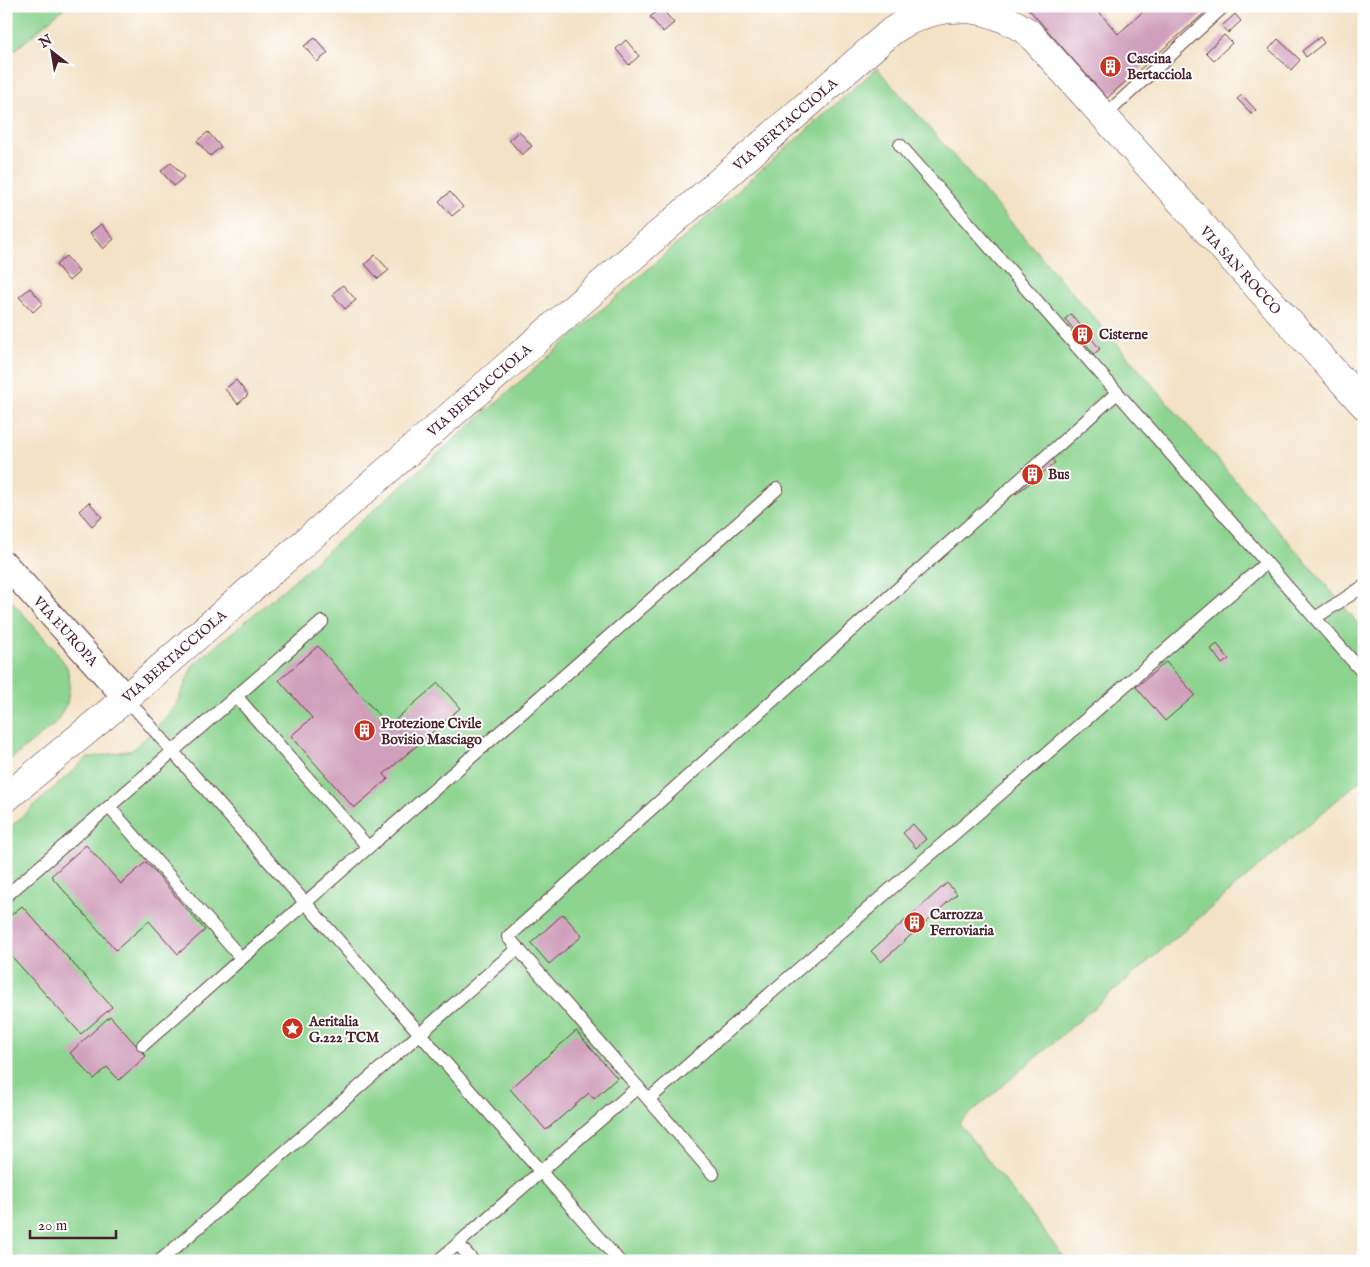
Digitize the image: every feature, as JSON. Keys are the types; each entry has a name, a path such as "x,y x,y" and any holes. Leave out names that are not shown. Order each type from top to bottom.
{"street":[{"name":"VIA BERTACCIOLA","path":"6,798 126,698 892,31 923,14 946,8 963,7 993,13 1029,32 1111,125"},
{"name":"VIA SAN ROCCO","path":"1111,125 1364,405"},
{"name":"VIA EUROPA","path":"6,565 126,698"}],"lane":[{"path":"1111,125 1223,7"},
{"path":"900,144 1364,674"},
{"path":"713,1174 508,936 1118,393"},
{"path":"143,1045 778,489"},
{"path":"649,1099 1266,563"},
{"path":"1315,618 1364,586"},
{"path":"6,896 322,622"},
{"path":"236,696 368,846"},
{"path":"126,698 619,1261"},
{"path":"109,807 241,958"},
{"path":"160,1261 518,948"},
{"path":"438,1261 638,1086"},
{"path":"458,1244 473,1261"}],"green space":[{"path":"6,6 66,6 6,58"},
{"path":"877,68 1364,631 1364,777 959,1123 1067,1261 6,1261 6,831 87,758 132,750 154,730 177,704 193,665 284,589"},
{"path":"6,595 55,650 67,667 70,683 67,703 56,723 6,763"}],"building":[{"name":"Cascina Bertacciola","path":"1026,6 1094,6 1118,34 1149,6 1205,6 1208,10 1107,98"},
{"path":"661,8 674,23 663,32 650,17"},
{"path":"1235,14 1241,21 1228,33 1222,26"},
{"path":"1224,35 1232,43 1214,60 1206,52"},
{"path":"1320,37 1324,43 1306,57 1302,51"},
{"path":"315,38 328,53 317,62 304,46"},
{"path":"1278,39 1300,60 1291,70 1269,49"},
{"path":"626,40 639,56 629,65 616,49"},
{"path":"1242,95 1256,110 1252,114 1237,99"},
{"path":"519,131 532,146 522,155 509,140"},
{"path":"208,132 221,147 210,156 197,141"},
{"path":"171,162 184,177 174,186 161,171"},
{"path":"450,192 463,207 452,216 439,201"},
{"path":"101,224 114,239 103,249 90,233"},
{"path":"375,255 389,270 378,279 365,264"},
{"path":"66,256 79,272 69,281 56,265"},
{"path":"343,285 356,300 345,309 332,294"},
{"path":"30,288 43,303 33,312 19,297"},
{"name":"Cisterne","path":"1071,314 1100,349 1094,354 1065,319"},
{"path":"236,380 248,395 238,404 225,389"},
{"name":"Bus","path":"1048,454 1055,463 1016,494 1009,485"},
{"path":"89,502 102,517 92,526 79,511"},
{"path":"1217,644 1229,659 1222,664 1211,649"},
{"name":"Protezione Civile Bovisio Masciago","path":"318,646 388,726 438,683 460,708 384,774 388,779 354,808 291,736 312,718 279,680"},
{"path":"1166,662 1195,695 1165,721 1136,687"},
{"path":"913,824 926,839 916,848 903,833"},
{"path":"86,845 121,884 146,862 205,930 178,954 149,921 116,950 51,876"},
{"name":"Carrozza Ferroviaria","path":"947,883 957,894 881,962 871,951"},
{"path":"22,906 112,1007 81,1034 6,950 6,919"},
{"path":"563,914 582,936 549,964 531,943"},
{"path":"110,1016 146,1056 119,1080 107,1067 94,1079 70,1053"},
{"path":"576,1031 617,1078 594,1099 589,1093 546,1130 510,1089"}],"place":[{"name":"Cascina Bertacciola","path":"1111,66"},
{"name":"Cisterne","path":"1083,334"},
{"name":"Bus","path":"1032,474"},
{"name":"Protezione Civile Bovisio Masciago","path":"365,731"},
{"name":"Carrozza Ferroviaria","path":"914,922"},
{"name":"Aeritalia G.222 TCM","path":"293,1029"}]}
